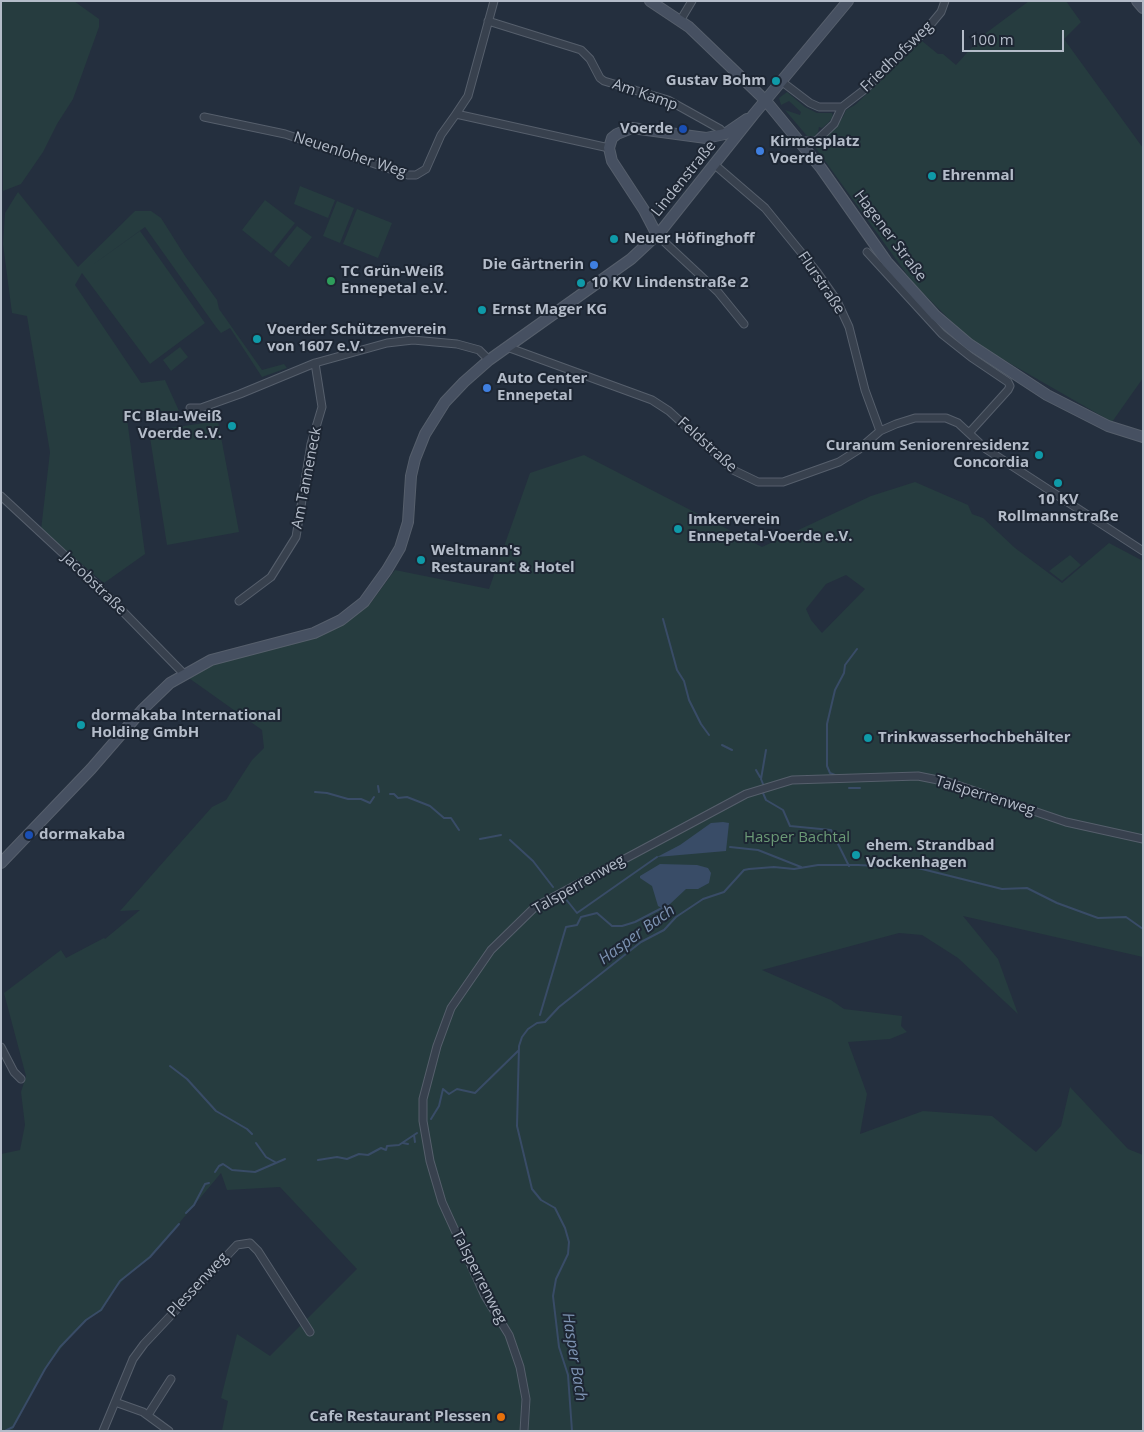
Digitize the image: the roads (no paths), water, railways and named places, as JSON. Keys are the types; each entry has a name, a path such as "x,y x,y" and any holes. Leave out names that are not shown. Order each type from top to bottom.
{"main road":[{"name":"Hagener Straße","path":"650,1 680,21 766,101 800,142 887,262 935,315 969,344 1047,395 1108,426 1143,437"},
{"name":"Lindenstraße","path":"1,862 91,769 154,697 184,674 211,660 314,633 341,620 364,602 387,570 405,536 408,522 412,468 421,442 445,402 470,376 489,360 631,258 657,235 848,1"},
{"path":"1137,1 1143,8"},
{"path":"657,235 644,210 612,161 609,148 612,138 632,128 706,138 725,134 754,114"},
{"name":"Lindenstraße","path":"725,134 730,146"},
{"path":"644,210 657,222 668,222"}],"street":[{"name":"Neuenloher Weg","path":"204,117 285,134 379,166 412,175 426,169 441,135 468,96 494,1"},
{"path":"680,21 692,1"},
{"name":"Friedhofsweg","path":"800,142 816,141 834,124 842,107 884,71 926,30 942,12 945,1"},
{"name":"Am Kamp","path":"488,21 581,50 590,59 600,78 668,100 720,129 725,134"},
{"path":"781,81 804,99 819,107 842,107"},
{"path":"456,114 609,148"},
{"name":"Flurstraße","path":"715,165 765,208 817,272 836,299 849,327 865,390 880,431"},
{"path":"657,235 699,272 744,324"},
{"path":"867,252 942,334 1008,382 1010,386 1008,390 970,432"},
{"path":"190,408 201,408 316,363 371,346 413,340 457,344 479,350 489,360"},
{"name":"Feldstraße","path":"507,347 652,400 669,411 733,470 758,482 784,482 839,462 858,450 880,431 907,420 938,417 958,423 970,432 986,449 1143,551"},
{"name":"Am Tanneneck","path":"239,601 271,577 296,537 311,444 322,408 316,363"},
{"name":"Jacobstraße","path":"1,496 97,585 184,674"},
{"name":"Talsperrenweg","path":"524,1431 526,1399 520,1367 508,1335 485,1296 442,1202 430,1161 423,1121 423,1100 451,1008 491,950 535,907 746,794 792,780 918,776 948,782 1066,822 1143,839"},
{"path":"1,1047 14,1072 21,1079"},
{"name":"Plessenweg","path":"104,1431 133,1359 144,1344 223,1257 240,1244 250,1243 258,1251 310,1332"},
{"path":"148,1415 171,1379"},
{"path":"115,1402 148,1415 169,1431"}],"water":[{"path":"711,823 729,823 726,851 657,857 680,845"},
{"path":"660,864 697,865 708,868 711,873 709,883 698,889 686,889 669,905 662,908 658,906 652,886 640,878 640,876"}],"waterway":[{"path":"663,619 677,670 684,681 689,700 709,735"},
{"path":"835,775 830,773 827,766 827,724 835,690 844,673 845,665 857,649"},
{"path":"722,745 732,750"},
{"path":"763,784 761,779 766,750"},
{"path":"756,770 760,777"},
{"path":"378,786 379,792"},
{"path":"849,788 860,788"},
{"path":"315,792 327,793 348,799 361,799 370,803 374,797"},
{"path":"763,793 766,800 783,810 790,826 831,830 849,866"},
{"path":"390,794 394,794 398,798 407,797 430,806 444,818 451,818 459,830"},
{"path":"480,839 501,835"},
{"path":"510,840 533,861 553,887"},
{"path":"730,847 758,850 801,867"},
{"path":"565,898 577,913 657,857"},
{"name":"Hasper Bach","path":"572,1431 568,1375 559,1347 553,1296 556,1279 568,1254 569,1242 565,1228 555,1208 541,1200 532,1189 517,1126 519,1046 522,1037 528,1029 537,1023 545,1022 559,1007 641,942 664,930 676,917 703,899 724,892 744,870 749,869 774,867 794,869 818,865 918,868 1002,889 1027,888 1057,903 1098,918 1126,917 1143,929"},
{"path":"540,1015 566,927 577,925 581,917 597,913 612,926 622,926 635,922 662,908"},
{"path":"431,1119 439,1106 443,1089 449,1094 457,1089 475,1093 519,1050"},
{"path":"170,1066 187,1079 216,1111 247,1129 252,1134"},
{"path":"318,1160 337,1157 347,1159 359,1154 368,1155 381,1148 386,1150 387,1146 399,1145 417,1133"},
{"path":"414,1135 415,1142"},
{"path":"256,1143 266,1157 275,1162"},
{"path":"403,1143 408,1144"},
{"path":"215,1172 223,1164 232,1170 255,1172 285,1159"},
{"path":"186,1213 194,1205 205,1184 209,1183"},
{"path":"5,1431 13,1427 45,1369 60,1347 86,1320 101,1310 120,1281 150,1257 179,1224"}],"place":[{"name":"Gustav Bohm","path":"776,81"},
{"name":"Voerde","path":"683,129"},
{"name":"Kirmesplatz Voerde","path":"760,151"},
{"name":"Ehrenmal","path":"932,176"},
{"name":"Neuer Höfinghoff","path":"614,239"},
{"name":"Die Gärtnerin","path":"594,265"},
{"name":"TC Grün-Weiß Ennepetal e.V.","path":"331,281"},
{"name":"10 KV Lindenstraße 2","path":"581,283"},
{"name":"Ernst Mager KG","path":"482,310"},
{"name":"Voerder Schützenverein von 1607 e.V.","path":"257,339"},
{"name":"Auto Center Ennepetal","path":"487,388"},
{"name":"FC Blau-Weiß Voerde e.V.","path":"232,426"},
{"name":"Curanum Seniorenresidenz Concordia","path":"1039,455"},
{"name":"10 KV Rollmannstraße","path":"1058,483"},
{"name":"Imkerverein Ennepetal-Voerde e.V.","path":"678,529"},
{"name":"Weltmann's Restaurant & Hotel","path":"421,560"},
{"name":"dormakaba International Holding GmbH","path":"81,725"},
{"name":"Trinkwasserhochbehälter","path":"868,738"},
{"name":"dormakaba","path":"29,835"},
{"name":"ehem. Strandbad Vockenhagen","path":"856,855"},
{"name":"Cafe Restaurant Plessen","path":"501,1417"}],"park label":[{"name":"Hasper Bachtal","path":"797,838"}]}
